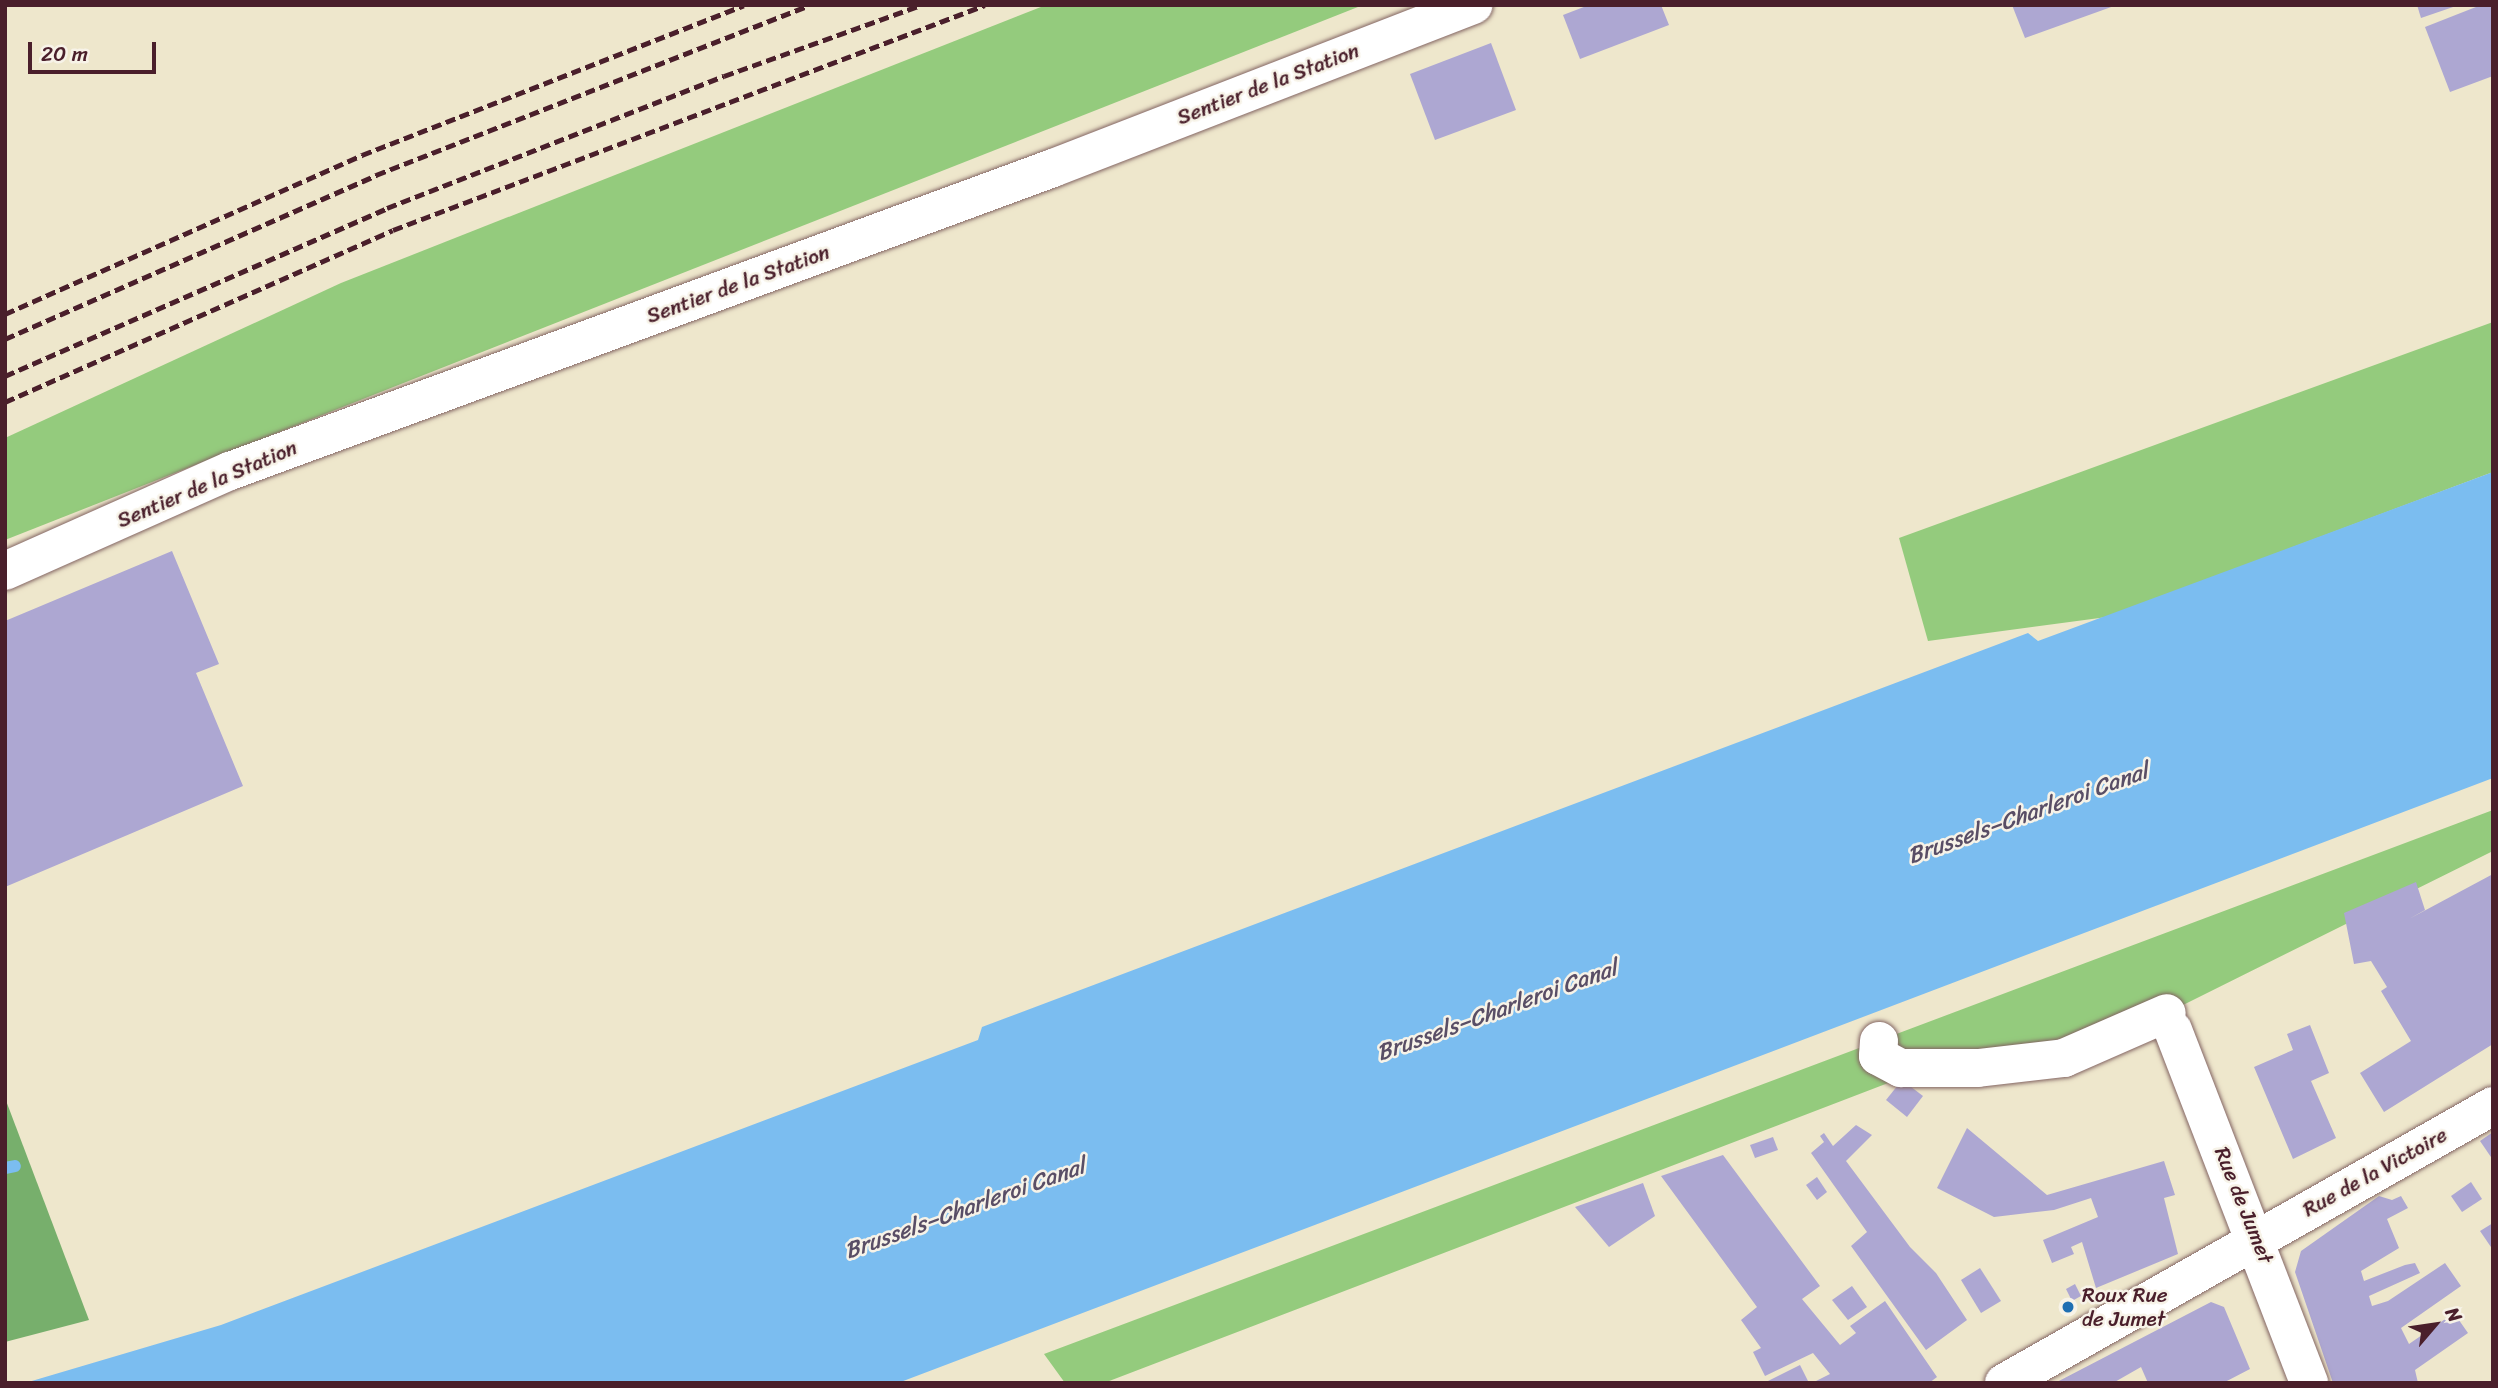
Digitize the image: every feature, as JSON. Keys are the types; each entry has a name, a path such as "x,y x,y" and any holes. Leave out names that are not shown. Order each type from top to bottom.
{"street":[{"name":"Sentier de la Station","path":"5,571 230,471 1053,167 1474,5"},
{"name":"Rue de Jumet","path":"1880,1041 1878,1056 1901,1068 1978,1068 2064,1058 2170,1021 2257,1238 2309,1383"},
{"name":"Rue de la Victoire","path":"2004,1383 2493,1105"}],"green space":[{"path":"1046,5 1363,5 5,540 5,438 341,283"},
{"path":"2493,322 2493,472 2107,617 1928,641 1899,538"},
{"path":"2493,810 2493,851 2167,1013 1896,1080 1104,1383 1065,1383 1044,1354"},
{"path":"5,1098 89,1320 5,1342"}],"water":[{"name":"Brussels–Charleroi Canal","path":"2493,472 2493,778 898,1383 25,1383 221,1325 978,1040 982,1027 2028,633 2038,641"}],"building":[{"path":"1589,5 1661,5 1669,25 1580,59 1563,15"},
{"path":"2012,5 2114,5 2114,6 2025,38"},
{"path":"2417,5 2456,5 2456,6 2421,18"},
{"path":"2481,5 2493,5 2493,76 2450,92 2425,27"},
{"path":"1491,43 1516,110 1435,140 1410,74"},
{"path":"172,551 219,664 196,673 243,786 5,887 5,621"},
{"path":"2493,874 2493,1044 2384,1112 2360,1073 2411,1041 2381,991 2387,987 2371,961 2354,964 2344,913 2416,882 2425,910 2409,919"},
{"path":"2310,1025 2329,1073 2311,1081 2336,1138 2293,1159 2254,1067 2293,1050 2287,1034"},
{"path":"1902,1080 1923,1096 1907,1117 1886,1100"},
{"path":"1856,1125 1872,1135 1846,1161 1910,1247 1936,1273 1967,1320 1926,1350 1851,1246 1867,1232 1811,1153 1824,1142 1820,1136 1824,1133 1833,1146"},
{"path":"1967,1128 2047,1195 2164,1161 2175,1195 2164,1198 2178,1254 2096,1288 2082,1242 2071,1247 2074,1254 2052,1263 2043,1240 2098,1217 2091,1198 2054,1210 1994,1217 1937,1188"},
{"path":"2493,1132 2493,1160 2480,1141"},
{"path":"1773,1137 1778,1150 1755,1158 1750,1145"},
{"path":"1723,1155 1820,1286 1802,1299 1840,1345 1856,1333 1850,1326 1885,1301 1937,1377 1929,1383 1812,1383 1830,1374 1813,1353 1765,1376 1753,1352 1761,1348 1741,1320 1757,1307 1661,1176"},
{"path":"1817,1177 1827,1192 1817,1200 1806,1185"},
{"path":"2471,1182 2482,1199 2462,1212 2451,1196"},
{"path":"1643,1183 1655,1216 1609,1247 1575,1207"},
{"path":"2379,1196 2392,1200 2401,1196 2408,1208 2387,1219 2399,1248 2361,1271 2364,1281 2415,1263 2420,1273 2369,1296 2372,1306 2388,1301 2445,1263 2461,1286 2401,1328 2409,1344 2454,1313 2468,1333 2415,1370 2418,1383 2333,1383 2295,1272 2301,1251"},
{"path":"2493,1223 2493,1250 2480,1231"},
{"path":"1980,1268 2001,1301 1981,1313 1961,1280"},
{"path":"2075,1284 2081,1296 2072,1301 2066,1289"},
{"path":"1852,1286 1867,1307 1848,1320 1832,1300"},
{"path":"2211,1302 2224,1307 2250,1369 2223,1383 2148,1383 2141,1367 2113,1383 2055,1383"},
{"path":"1800,1365 1809,1383 1764,1383"}],"waterway":[{"path":"5,1168 15,1166"}],"railway":[{"path":"5,314 362,155 744,5"},
{"path":"5,339 376,175 809,5"},
{"path":"5,376 387,208 724,76 921,5"},
{"path":"5,402 393,230 985,5"}],"place":[{"name":"Roux Rue de Jumet","path":"2068,1307"}]}
